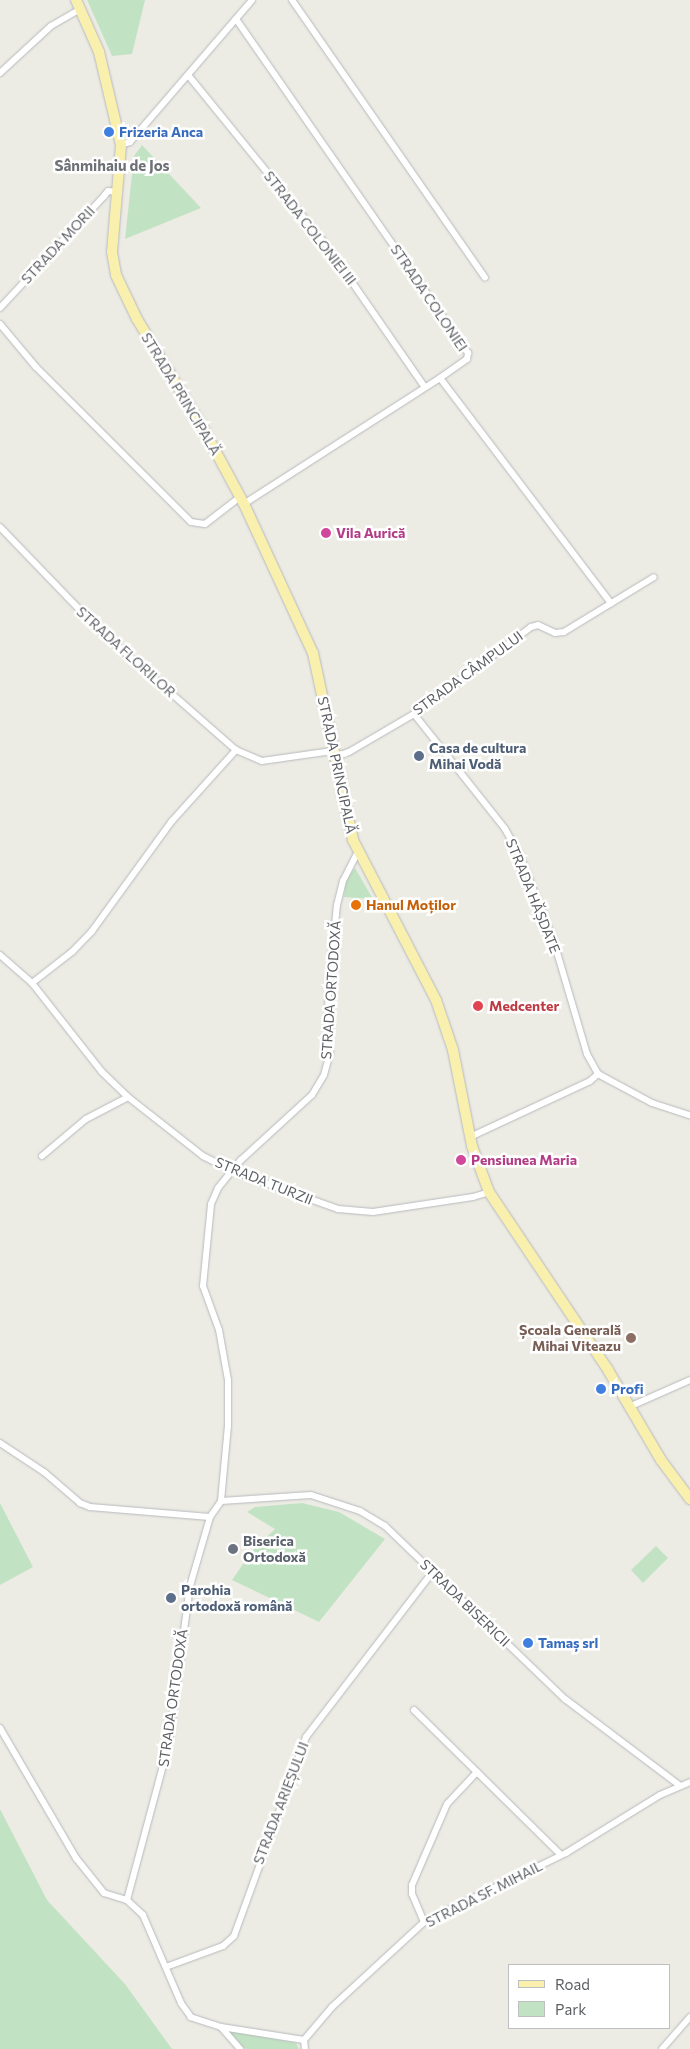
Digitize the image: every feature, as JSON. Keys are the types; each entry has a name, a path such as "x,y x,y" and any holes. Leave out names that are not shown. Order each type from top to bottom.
{"main road":[{"name":"STRADA PRINCIPALĂ","path":"78,4 104,68 121,145 119,192 112,252 119,286 242,500 313,653 348,825 358,852 436,1000 452,1050 470,1137 489,1192 631,1406 661,1460 690,1500"}],"street":[{"path":"121,145 130,142 252,0"},
{"path":"292,0 485,278"},
{"path":"0,73 78,4"},
{"name":"STRADA COLONIEI","path":"0,324 36,367 190,522 205,524 424,386 440,378 467,359 468,353 236,19"},
{"name":"STRADA COLONIEI III","path":"188,75 328,246 424,386"},
{"name":"STRADA MORII","path":"0,308 108,191 119,192"},
{"path":"440,378 611,603"},
{"name":"STRADA FLORILOR","path":"0,527 100,631 236,750 262,761 333,754"},
{"name":"STRADA CÂMPULUI","path":"333,754 349,752 414,714 531,627 538,625 555,633 564,632 654,577"},
{"name":"STRADA HĂȘDATE","path":"414,714 505,829 519,853 554,942 587,1054 598,1074"},
{"path":"32,983 72,952 92,931 172,821 236,750"},
{"name":"STRADA ORTODOXĂ","path":"127,1900 162,1773 190,1586 210,1517 221,1501 228,1426 228,1380 219,1330 203,1286 211,1204 232,1171 312,1095 324,1075 330,1052 328,996 337,905 351,862 358,852"},
{"name":"STRADA TURZII","path":"0,955 32,983 102,1072 128,1097 203,1156 232,1171 338,1208 373,1212 473,1197 489,1192"},
{"path":"470,1137 590,1080 598,1074 650,1102 690,1115"},
{"path":"42,1156 86,1119 128,1097"},
{"path":"631,1406 690,1380"},
{"path":"0,1443 44,1472 80,1503 90,1507 210,1517"},
{"name":"STRADA BISERICII","path":"221,1501 270,1496 311,1495 330,1499 385,1526 565,1699 679,1785"},
{"name":"STRADA ARIEȘULUI","path":"166,1967 223,1946 234,1936 306,1737 432,1572"},
{"path":"414,1710 561,1855"},
{"path":"0,1728 76,1858 104,1893 127,1900 143,1915 180,2003 191,2017 221,2026 304,2040 305,2049"},
{"path":"424,1922 412,1894 412,1885 447,1804 477,1772"},
{"name":"STRADA SF. MIHAIL","path":"304,2040 332,2007 424,1922 561,1855 679,1785 690,1782"},
{"path":"662,2049 690,2016"},
{"path":"221,2026 240,2049"}],"green space":[{"path":"87,0 145,0 132,54 112,56"},
{"path":"142,145 201,208 125,239 134,156"},
{"path":"355,868 373,899 344,897 346,880"},
{"path":"0,1503 33,1567 0,1585"},
{"path":"302,1503 339,1512 385,1539 319,1622 232,1580 252,1551 275,1529 247,1512 255,1507"},
{"path":"656,1546 668,1558 643,1583 631,1570"},
{"path":"0,1809 47,1900 125,1984 172,2049 0,2049"},
{"path":"228,2030 296,2043 299,2049 245,2049"}],"place":[{"name":"Frizeria Anca","path":"109,132"},
{"name":"Vila Aurică","path":"326,533"},
{"name":"Casa de cultura Mihai Vodă","path":"419,756"},
{"name":"Hanul Moților","path":"356,905"},
{"name":"Medcenter","path":"478,1006"},
{"name":"Pensiunea Maria","path":"461,1160"},
{"name":"Școala Generală Mihai Viteazu","path":"631,1338"},
{"name":"Profi","path":"601,1389"},
{"name":"Biserica Ortodoxă","path":"233,1549"},
{"name":"Parohia ortodoxă română","path":"171,1598"},
{"name":"Tamaș srl","path":"528,1643"}],"district":[{"name":"Sânmihaiu de Jos","path":"112,166"}]}
